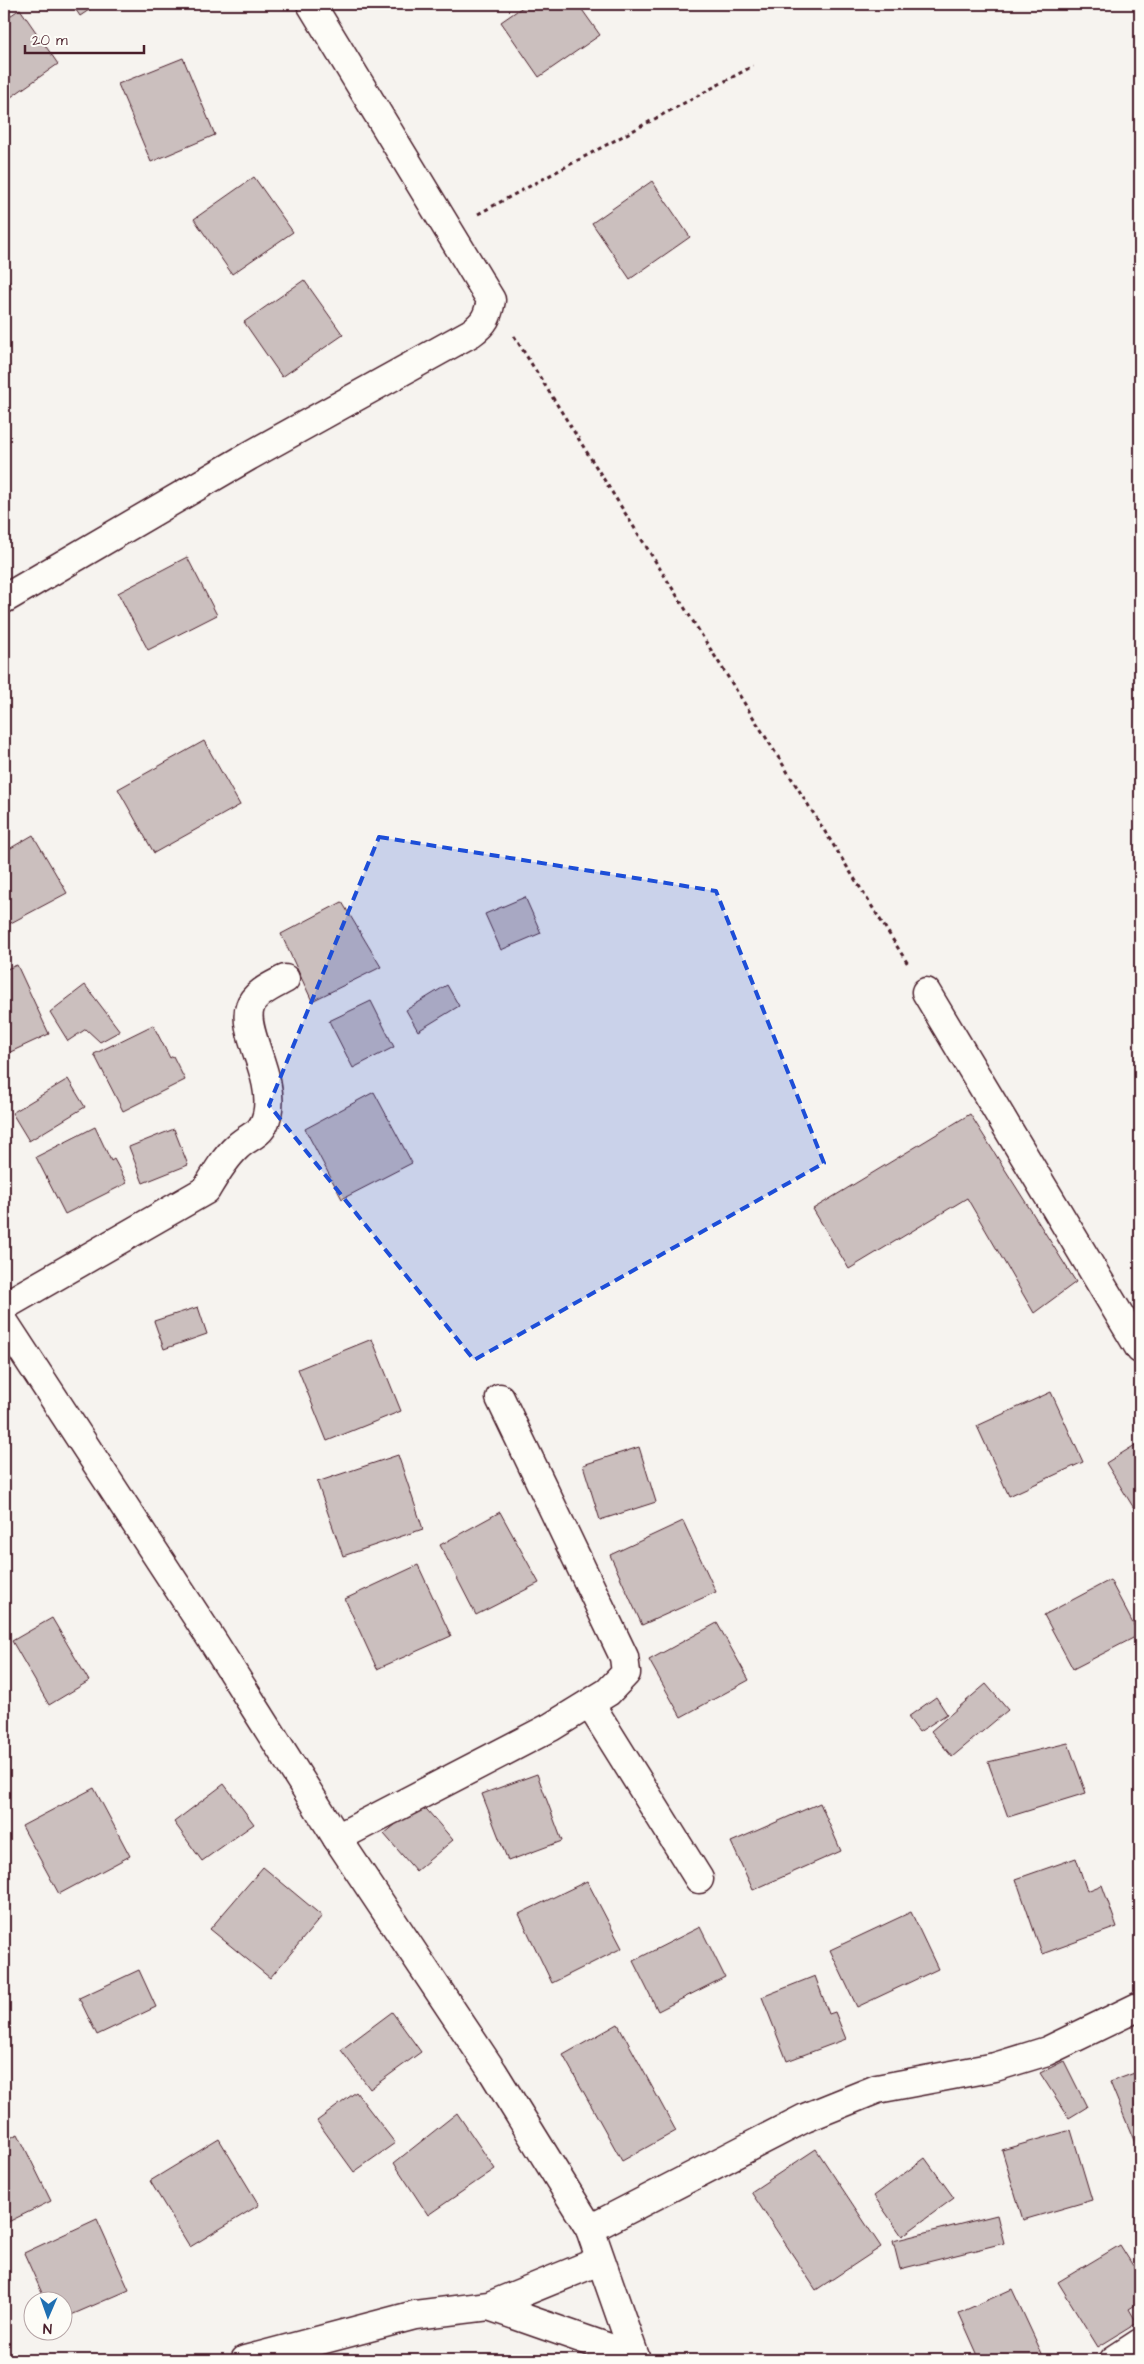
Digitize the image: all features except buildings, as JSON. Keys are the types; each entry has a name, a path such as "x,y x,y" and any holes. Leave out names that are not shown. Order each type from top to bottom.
{"street":[{"path":"4,599 249,456 471,333 483,325 488,316 491,300 311,4"},
{"path":"4,1306 206,1190 219,1167 238,1146 261,1131 267,1114 268,1089 263,1067 249,1027 250,1006 260,993 285,978"},
{"path":"926,992 1140,1349"},
{"path":"4,1322 214,1642 337,1838 493,2072 590,2229 599,2261 636,2359"},
{"path":"337,1838 551,1727 608,1692 626,1673 624,1657 500,1398"},
{"path":"590,1704 699,1879"},
{"path":"590,2229 708,2167 823,2110 877,2089 995,2067 1047,2051 1140,2006"},
{"path":"245,2360 415,2315 490,2306 599,2261"},
{"path":"490,2306 636,2359"},
{"path":"1114,2360 1140,2343"}],"path":[{"path":"449,230 753,66"},
{"path":"491,300 926,992"}],"highlighted area":[{"path":"379,837 716,891 824,1163 474,1360 269,1105"}]}
